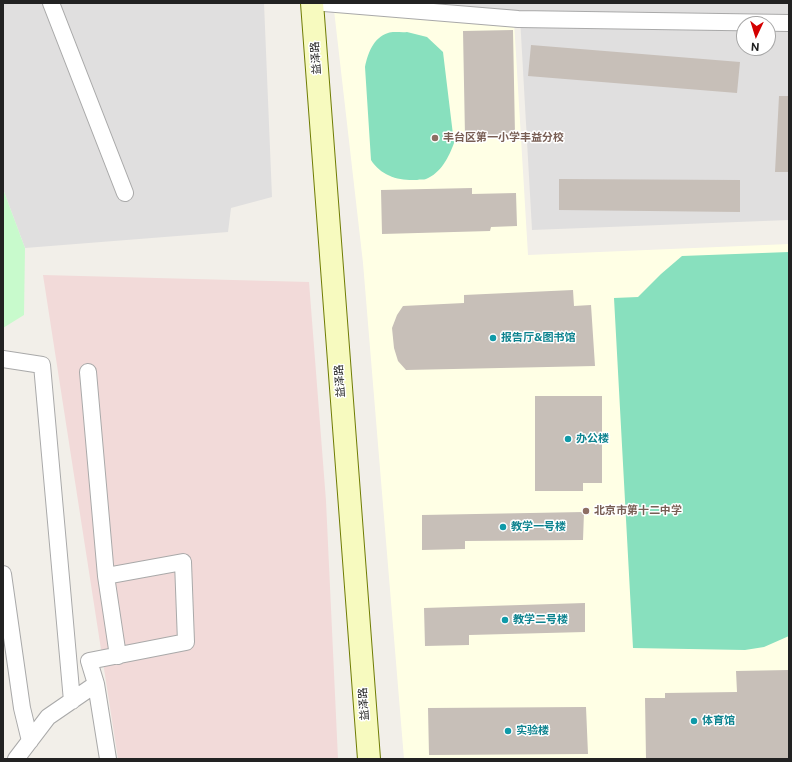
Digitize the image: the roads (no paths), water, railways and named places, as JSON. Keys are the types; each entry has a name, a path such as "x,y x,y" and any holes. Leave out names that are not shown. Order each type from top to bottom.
{"street":[{"path":"52,3 125,193"},
{"name":"益泽路","path":"312,3 368,759"},
{"path":"324,3 518,19 789,23"},
{"path":"3,359 42,365 72,701"},
{"path":"88,372 106,576 118,656"},
{"path":"106,576 183,562 186,642 89,661 96,684 108,759"},
{"path":"3,574 22,708 30,741"},
{"path":"16,759 48,717 96,684"}],"place":[{"name":"丰台区第一小学丰益分校","path":"435,138"},
{"name":"报告厅&图书馆","path":"493,338"},
{"name":"办公楼","path":"568,439"},
{"name":"北京市第十二中学","path":"586,511"},
{"name":"教学一号楼","path":"503,527"},
{"name":"教学二号楼","path":"505,620"},
{"name":"体育馆","path":"694,721"},
{"name":"实验楼","path":"508,731"}]}
